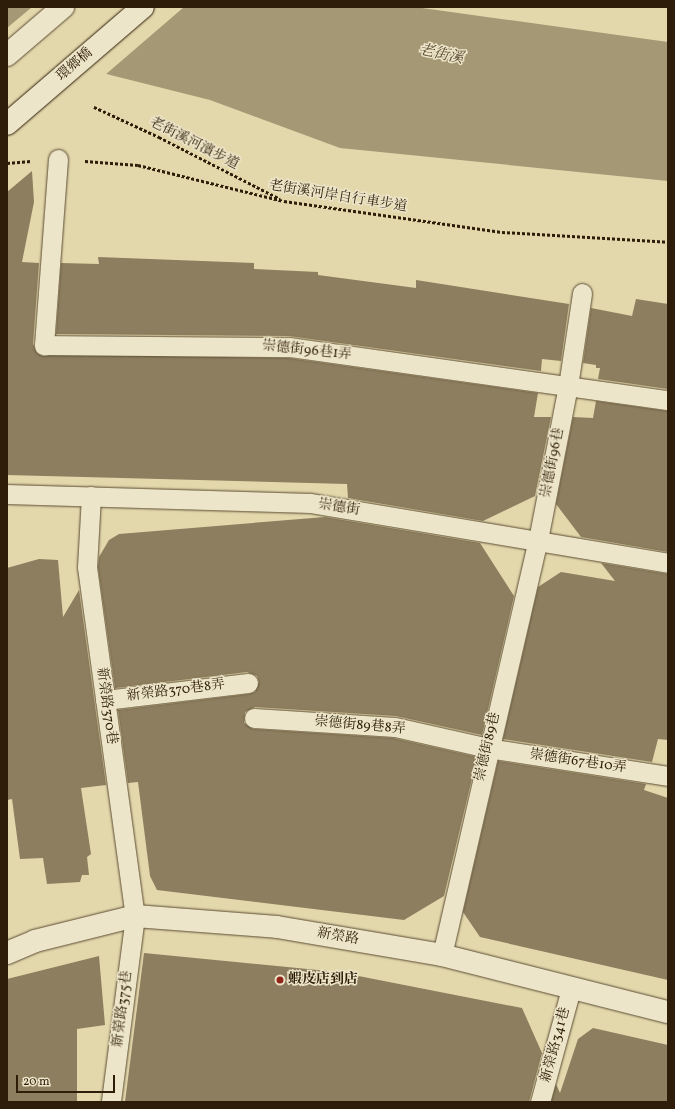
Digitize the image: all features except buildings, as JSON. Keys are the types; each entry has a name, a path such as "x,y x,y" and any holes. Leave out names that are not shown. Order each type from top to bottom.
{"street":[{"path":"7,55 63,7"},
{"name":"環鄉橋","path":"7,124 143,7"},
{"name":"新榮路","path":"7,953 35,941 135,916 277,927 442,955 571,989 668,1012"}],"lane":[{"name":"崇德街96巷1弄","path":"58,159 44,345 289,346 668,400"},
{"name":"崇德街96巷","path":"538,540 568,386 582,294"},
{"name":"崇德街","path":"7,494 310,503 668,563"},
{"name":"新榮路370巷","path":"91,496 87,568 135,916"},
{"name":"崇德街89巷","path":"442,955 488,748 538,540"},
{"name":"新榮路370巷8弄","path":"105,700 248,683"},
{"name":"崇德街89巷8弄","path":"254,718 394,727 488,748"},
{"name":"崇德街67巷10弄","path":"488,748 668,776"},
{"name":"新榮路375巷","path":"111,1102 135,916"},
{"name":"新榮路341巷","path":"540,1102 571,989"}],"path":[{"name":"老街溪河濱步道","path":"94,107 159,137 284,201"},
{"name":"老街溪河岸自行車步道","path":"7,163 58,159 138,165 284,201 502,232 668,242"}],"water":[{"name":"老街溪","path":"7,7 415,7 668,42 668,181 340,148 210,100 7,49"}],"pier":[{"path":"32,7 184,7 105,75 7,51 7,28"}],"place":[{"name":"蝦皮店到店","path":"280,980"}]}
